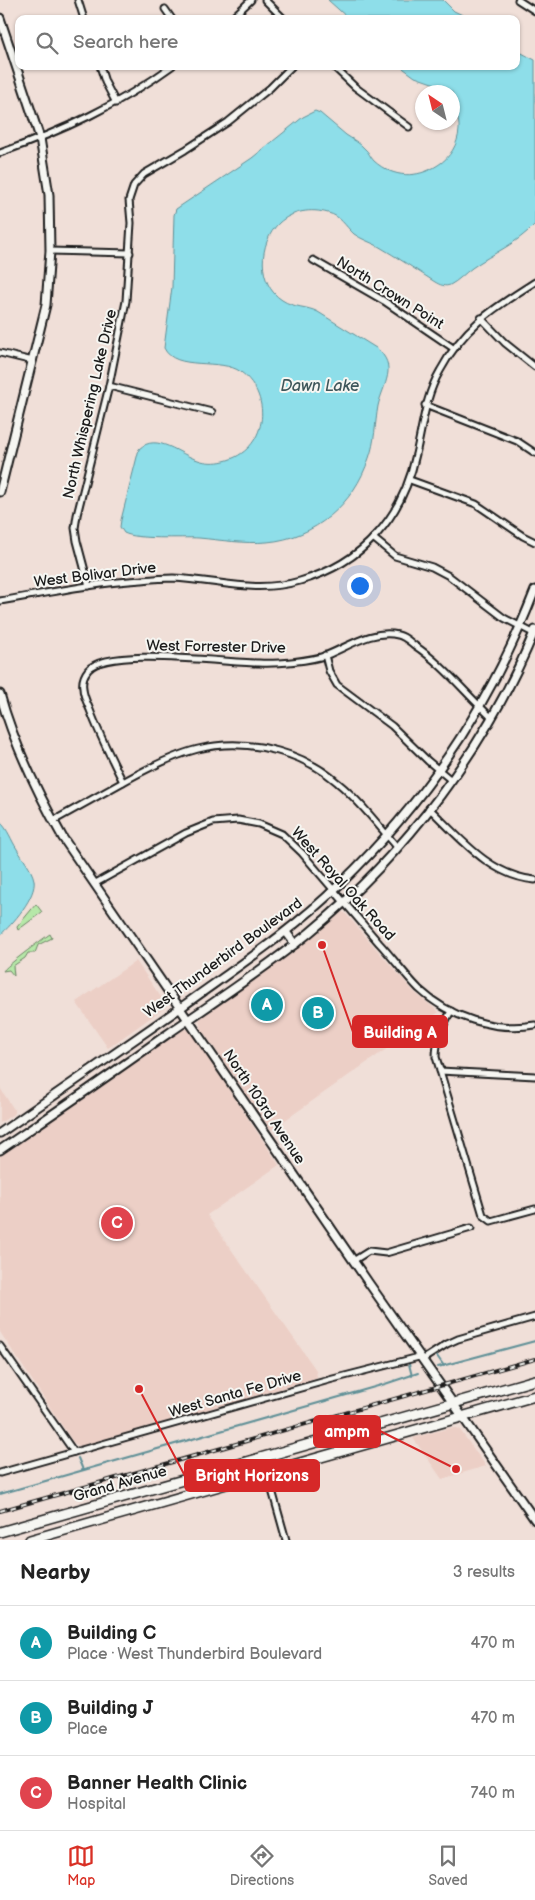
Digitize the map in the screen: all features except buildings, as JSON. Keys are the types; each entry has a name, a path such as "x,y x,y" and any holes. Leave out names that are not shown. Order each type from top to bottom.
{"highway":[{"name":"Grand Avenue","path":"0,1532 535,1380"},
{"name":"Grand Avenue","path":"30,1540 535,1396"}],"street":[{"path":"78,0 83,15"},
{"path":"235,15 251,0"},
{"path":"266,0 280,15"},
{"path":"518,0 535,10"},
{"path":"165,9 169,15"},
{"path":"0,18 15,63"},
{"path":"0,492 34,361 46,305 50,251 49,195 40,138 17,70"},
{"path":"101,70 116,103"},
{"path":"0,153 71,126 116,103 166,70"},
{"name":"North Whispering Lake Drive","path":"88,586 75,528 109,386 126,301 130,252 130,200 134,185 144,174 228,122 270,88 288,70"},
{"path":"337,70 355,87 409,127"},
{"path":"50,251 130,252"},
{"name":"North Crown Point","path":"313,260 400,311 453,348"},
{"name":"West Bolivar Drive","path":"0,601 88,586 172,578 248,588 276,586 321,574 359,552 396,510 405,494 410,480 425,405 439,372 453,348 481,318 535,282"},
{"path":"481,318 505,343 535,367"},
{"path":"0,353 34,361"},
{"path":"109,386 212,412"},
{"path":"425,405 517,441 535,452"},
{"path":"410,480 476,504 535,542"},
{"path":"373,538 395,556 432,567 449,576 504,618 535,633"},
{"name":"West Thunderbird Boulevard","path":"0,1133 286,932 334,890 387,836 439,770 480,706 520,627 535,590"},
{"name":"West Forrester Drive","path":"122,782 98,730 83,688 83,679 88,670 96,664 128,658 168,657 261,664 294,661 325,655 352,642 384,633 400,635 439,663 491,717"},
{"name":"West Thunderbird Boulevard","path":"0,1150 295,944 344,902 397,847 451,780 491,717 535,633"},
{"path":"325,655 328,670 338,685 392,726 451,780"},
{"name":"North 103rd Avenue","path":"0,694 23,760 53,821 94,884 353,1261 535,1520"},
{"path":"53,821 170,757 199,748 230,744 264,748 296,757 328,774 354,797 397,847"},
{"path":"429,808 487,863 515,877 535,880"},
{"name":"West Royal Oak Road","path":"94,884 186,833 214,822 238,820 259,824 282,834 302,853 415,985 431,998 451,1011 475,1021 504,1027 535,1025"},
{"path":"286,932 295,944"},
{"path":"451,1011 439,1034 436,1056 483,1216 491,1221 535,1209"},
{"path":"106,1059 114,1071"},
{"path":"440,1071 535,1076"},
{"path":"353,1261 369,1251 386,1253 471,1228"},
{"name":"West Santa Fe Drive","path":"0,1473 329,1380 420,1358 458,1340 535,1317"},
{"path":"0,1346 74,1452"},
{"path":"263,1458 286,1540"}],"shaded area":[{"path":"342,912 345,913 414,992 439,1012 271,1130 202,1030 199,1021 203,1015 289,955"},
{"path":"136,961 165,1003 164,1008 108,1048 76,1002"},
{"path":"187,1029 279,1165 207,1215 316,1370 317,1377 79,1446 73,1442 0,1332 0,1155 180,1030"},
{"path":"0,1088 15,1113 0,1123"},
{"path":"449,1428 460,1430 486,1466 442,1479 413,1438"}],"green space":[{"path":"36,904 42,912 18,930 17,927"},
{"path":"50,934 52,938 38,945 35,953 28,953 25,958 13,966 14,976 9,970 3,971 16,959"}],"water":[{"path":"328,0 443,0 454,11 462,15 345,15"},
{"name":"Dawn Lake","path":"520,52 535,60 535,224 528,231 513,243 446,286 437,283 378,246 357,236 340,219 328,213 308,211 296,213 284,219 272,231 264,252 265,274 268,284 274,293 287,303 318,312 376,348 387,362 388,376 378,406 371,452 362,475 353,490 343,504 330,516 301,534 285,539 267,542 241,542 199,538 139,537 124,533 120,527 121,520 139,449 146,444 161,444 201,461 224,461 238,455 249,446 257,435 261,422 258,395 252,383 241,372 222,365 178,360 164,348 172,287 174,215 176,209 252,158 303,117 315,111 361,145 381,167 405,175 430,170 446,159 453,150 460,130 460,85 435,84 415,77 405,70 520,70"},
{"path":"0,822 29,868 33,876 34,887 28,902 0,935"}],"waterway":[{"path":"438,1367 535,1341"},
{"path":"437,1356 444,1366"},
{"path":"409,1364 412,1376"},
{"path":"0,1494 418,1373"},
{"path":"78,1458 83,1470"}],"railway":[{"path":"0,1511 535,1359"}],"place":[{"name":"Building A","path":"322,945"},
{"name":"Building C","path":"267,1005"},
{"name":"Building J","path":"318,1013"},
{"name":"Banner Health Clinic","path":"117,1223"},
{"name":"Bright Horizons","path":"139,1389"},
{"name":"ampm","path":"456,1469"}]}
